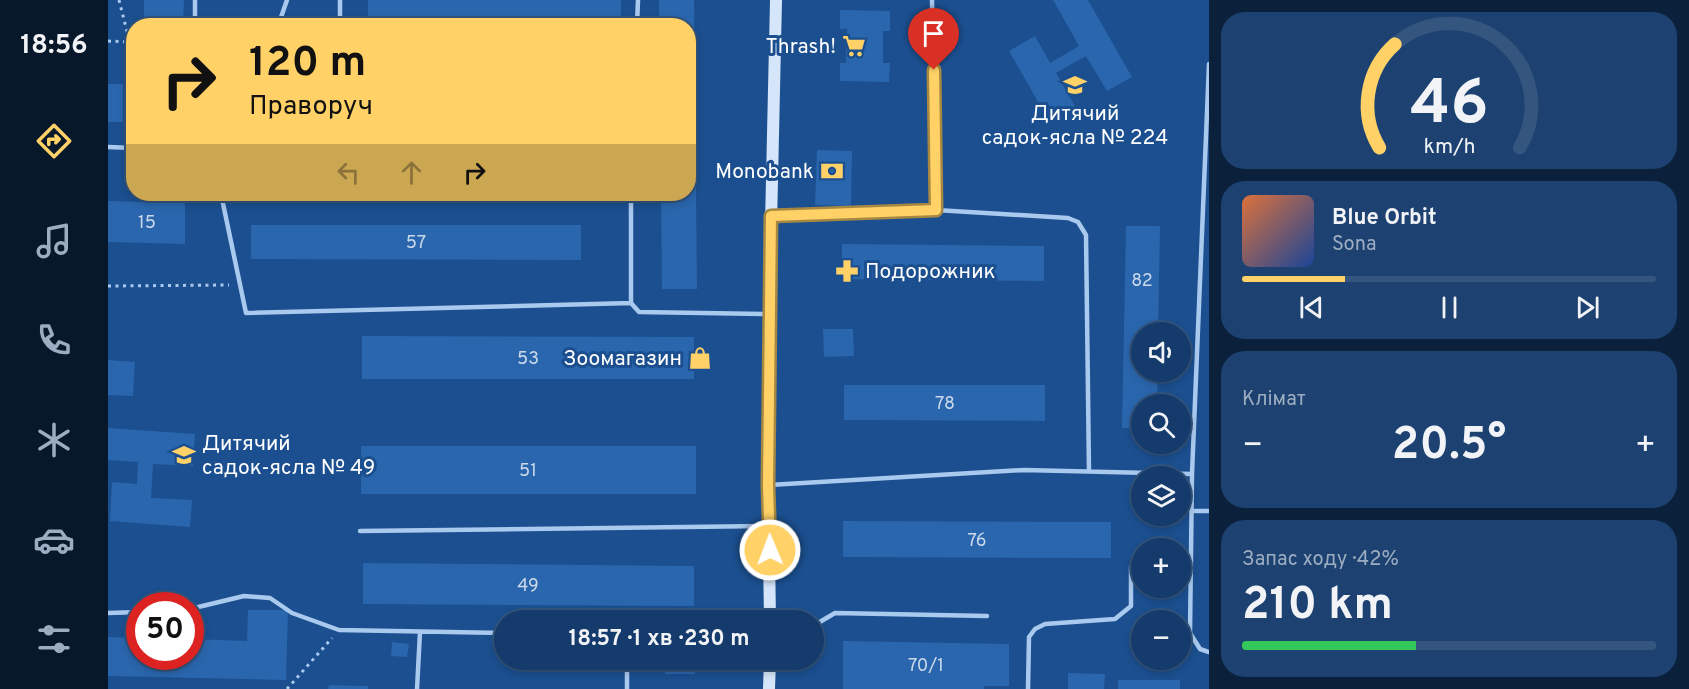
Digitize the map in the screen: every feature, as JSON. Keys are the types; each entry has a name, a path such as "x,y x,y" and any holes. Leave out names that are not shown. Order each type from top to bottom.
{"main road":[{"path":"770,610 769,314 776,0"},
{"path":"770,670 770,689"}],"lane":[{"path":"195,0 195,18"},
{"path":"281,18 287,0"},
{"path":"340,0 340,18"},
{"path":"637,18 638,0"},
{"path":"932,0 936,210"},
{"path":"1209,64 1192,474 1190,633 1200,649 1209,652"},
{"path":"108,147 126,148"},
{"path":"222,201 246,313 631,303"},
{"path":"631,201 631,303 639,312 769,314"},
{"path":"771,216 936,210 1068,218 1078,222 1086,236 1089,471"},
{"path":"768,485 1024,470 1192,474"},
{"path":"1192,511 1209,511"},
{"path":"360,531 770,526"},
{"path":"204,606 244,596 270,598 292,613 339,630 494,633"},
{"path":"1028,689 1029,637 1035,629 1045,624 1115,619 1131,606 1131,598"},
{"path":"108,613 126,612"},
{"path":"824,620 835,613 987,616"},
{"path":"417,689 420,632"},
{"path":"627,670 627,689"}],"path":[{"path":"118,0 126,31"},
{"path":"108,41 126,42"},
{"path":"108,286 241,285"},
{"path":"288,689 339,630"}],"building":[{"path":"144,0 184,0 183,18 144,18"},
{"path":"368,0 621,0 621,18 368,18"},
{"path":"659,0 694,0 694,18 659,18"},
{"path":"1053,0 1088,0 1132,77 1107,91 1086,56 1056,73 1076,108 1050,123 1009,51 1035,36 1050,63 1079,46"},
{"path":"840,10 890,11 890,31 883,31 883,63 890,63 889,82 840,81 840,63 846,63 847,29 840,29"},
{"path":"108,84 123,84 123,122 108,122"},
{"path":"817,150 852,151 851,206 815,205"},
{"path":"696,193 697,289 662,289 661,201 696,201"},
{"path":"108,201 185,203 185,244 108,242"},
{"path":"251,225 581,225 581,260 251,259"},
{"path":"1126,226 1160,226 1158,322 1131,322 1131,382 1158,382 1157,394 1131,394 1131,428 1122,428"},
{"path":"842,244 1044,246 1044,281 842,279"},
{"path":"823,329 853,329 854,356 824,357"},
{"path":"362,336 694,337 694,379 362,379"},
{"path":"108,360 135,362 133,396 108,395"},
{"path":"844,385 1045,385 1045,421 844,420"},
{"path":"108,428 195,434 193,466 153,464 151,498 192,500 190,527 110,521 112,482 137,484 138,462 108,460"},
{"path":"361,446 696,446 696,494 361,494"},
{"path":"843,521 1111,522 1111,558 843,557"},
{"path":"363,563 694,566 694,606 363,604"},
{"path":"248,610 288,610 286,680 108,676 108,637 126,638 126,670 204,670 204,639 247,641"},
{"path":"843,641 1009,644 1009,686 984,686 984,689 843,689"},
{"path":"392,642 409,644 407,657 391,656"},
{"path":"665,670 695,670 695,674 665,674"},
{"path":"1068,673 1105,674 1104,689 1068,689"},
{"path":"1118,680 1180,680 1180,689 1118,689"},
{"path":"329,685 368,686 368,689 328,689"}],"place":[{"name":"Thrash!","path":"854,46"},
{"name":"Дитячий садок-ясла № 224","path":"1075,85"},
{"name":"Monobank","path":"832,171"},
{"name":"Подорожник","path":"847,271"},
{"name":"Зоомагазин","path":"700,358"},
{"name":"Дитячий садок-ясла № 49","path":"184,455"}],"route":[{"path":"770,550 768,485 771,216 936,210 934,70"}]}
